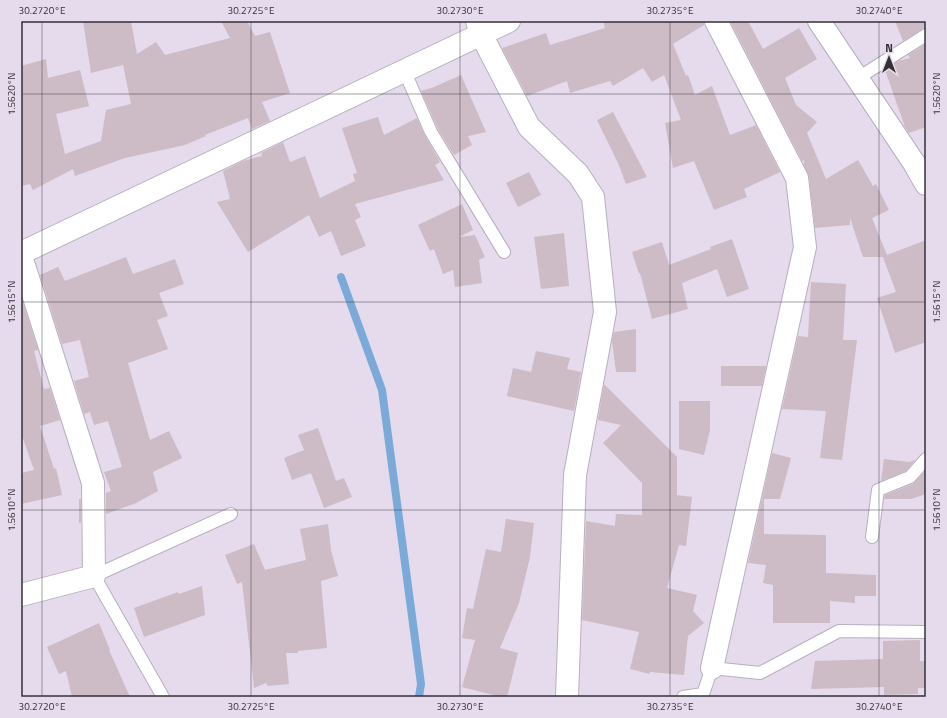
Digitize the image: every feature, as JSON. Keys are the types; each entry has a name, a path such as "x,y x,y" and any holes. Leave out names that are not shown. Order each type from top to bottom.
{"street":[{"path":"21,595 94,576 93,483 21,255 404,70 479,27 509,21"},
{"path":"712,668 805,247 797,178 716,21"},
{"path":"819,21 858,78 920,161 926,184"},
{"path":"479,27 529,127 578,174 593,197 605,312 575,475 567,697"}],"lane":[{"path":"858,78 926,35"},
{"path":"404,70 431,132 504,252"},
{"path":"872,537 878,490 910,478 926,459"},
{"path":"160,696 94,576 231,514"},
{"path":"683,697 703,694 712,668 760,673 839,630 926,632"}],"building":[{"path":"83,21 131,21 137,54 156,42 165,55 230,38 221,21 247,21 255,36 270,32 290,93 262,102 270,121 252,129 248,118 205,135 206,136 185,145 125,158 75,176 73,169 33,190 30,184 21,186 21,66 46,59 48,78 80,70 89,106 56,114 65,154 101,141 106,110 131,104 123,65 91,73"},
{"path":"603,21 704,21 704,25 673,44 686,76 688,75 695,95 712,86 730,135 756,125 780,172 744,189 747,197 714,210 694,161 673,168 665,123 681,120 664,75 652,82 643,68 613,86 610,81 570,93 567,81 527,96 502,48 546,33 550,45 605,28"},
{"path":"730,21 748,21 763,49 799,28 817,59 785,78 796,105 817,122 807,133 826,179 858,160 873,186 876,184 889,210 872,218 887,255 926,240 926,342 895,353 877,298 896,292 883,257 863,257 850,218 850,225 815,228 809,177 804,165 804,160 802,161"},
{"path":"895,21 926,21 926,28 903,41"},
{"path":"926,44 926,127 909,133 905,127 885,70 898,61 910,58 908,55"},
{"path":"461,75 486,132 468,136 472,145 454,155 438,129 421,91"},
{"path":"613,112 647,177 626,184 618,163 597,120"},
{"path":"378,117 384,135 417,118 425,136 440,162 435,165 444,180 355,204 361,217 355,220 366,246 341,256 331,231 319,237 309,215 248,252 217,202 230,199 223,171 243,161 262,156 261,153 283,142 290,162 305,156 320,198 355,181 353,174 357,173 342,128"},
{"path":"529,172 541,195 518,207 506,183"},
{"path":"462,204 473,230 459,237 475,235 485,257 479,260 482,283 455,287 453,270 443,274 434,249 430,251 418,225"},
{"path":"564,233 569,286 541,289 534,237"},
{"path":"732,239 749,289 727,297 717,269 682,283 688,309 652,319 640,273 639,274 632,252 662,242 669,265 711,249 710,247"},
{"path":"126,257 133,274 175,259 184,284 159,293 168,316 157,320 168,349 128,363 150,440 169,431 182,458 153,472 158,491 136,503 106,514 106,493 111,491 104,472 122,467 108,421 94,425 90,412 84,414 74,381 89,377 80,340 62,344 40,275 58,267 65,281"},
{"path":"811,282 846,284 843,340 857,340 842,460 820,458 826,411 782,409 798,336 808,337"},
{"path":"21,297 38,350 34,351 44,389 50,388 60,420 40,426 54,469 56,468 62,495 21,504 21,473 34,470 21,433"},
{"path":"636,329 636,372 616,372 612,341 614,332"},
{"path":"536,351 570,358 567,369 581,372 574,411 507,396 513,368 531,372"},
{"path":"721,366 766,366 762,386 721,386"},
{"path":"604,384 677,457 677,495 692,497 686,546 679,545 667,588 697,595 693,611 704,623 688,636 684,675 650,672 650,674 630,669 639,632 582,620 586,521 615,526 616,514 642,515 642,483 603,443 621,425 598,420"},
{"path":"679,401 710,401 710,430 704,455 679,449"},
{"path":"318,428 336,481 344,478 352,497 324,508 311,473 292,480 284,458 304,450 298,435"},
{"path":"772,453 791,458 780,499 764,499 764,534 826,535 826,573 876,575 876,596 855,596 855,603 830,601 830,623 773,623 773,585 763,583 766,565 748,563"},
{"path":"884,459 909,462 915,460 906,471 881,481"},
{"path":"926,470 926,494 911,499 884,499 885,495 913,484"},
{"path":"79,499 81,499 81,522 79,523"},
{"path":"506,519 534,523 530,557 519,603 500,648 518,653 507,697 501,697 462,687 475,640 462,638 467,608 473,609 486,549 501,552"},
{"path":"328,524 331,550 338,576 321,581 327,648 298,651 298,653 286,653 289,684 268,686 266,683 254,688 242,582 237,584 225,555 254,544 265,570 306,560 300,529"},
{"path":"202,586 205,615 144,637 134,608 178,592 179,594"},
{"path":"99,623 109,650 130,697 72,697 66,671 59,674 47,647"},
{"path":"920,640 920,661 926,661 926,688 918,688 918,694 884,695 884,687 811,689 815,661 883,659 883,641"}],"waterway":[{"path":"341,277 382,390 421,684 419,697"}]}
